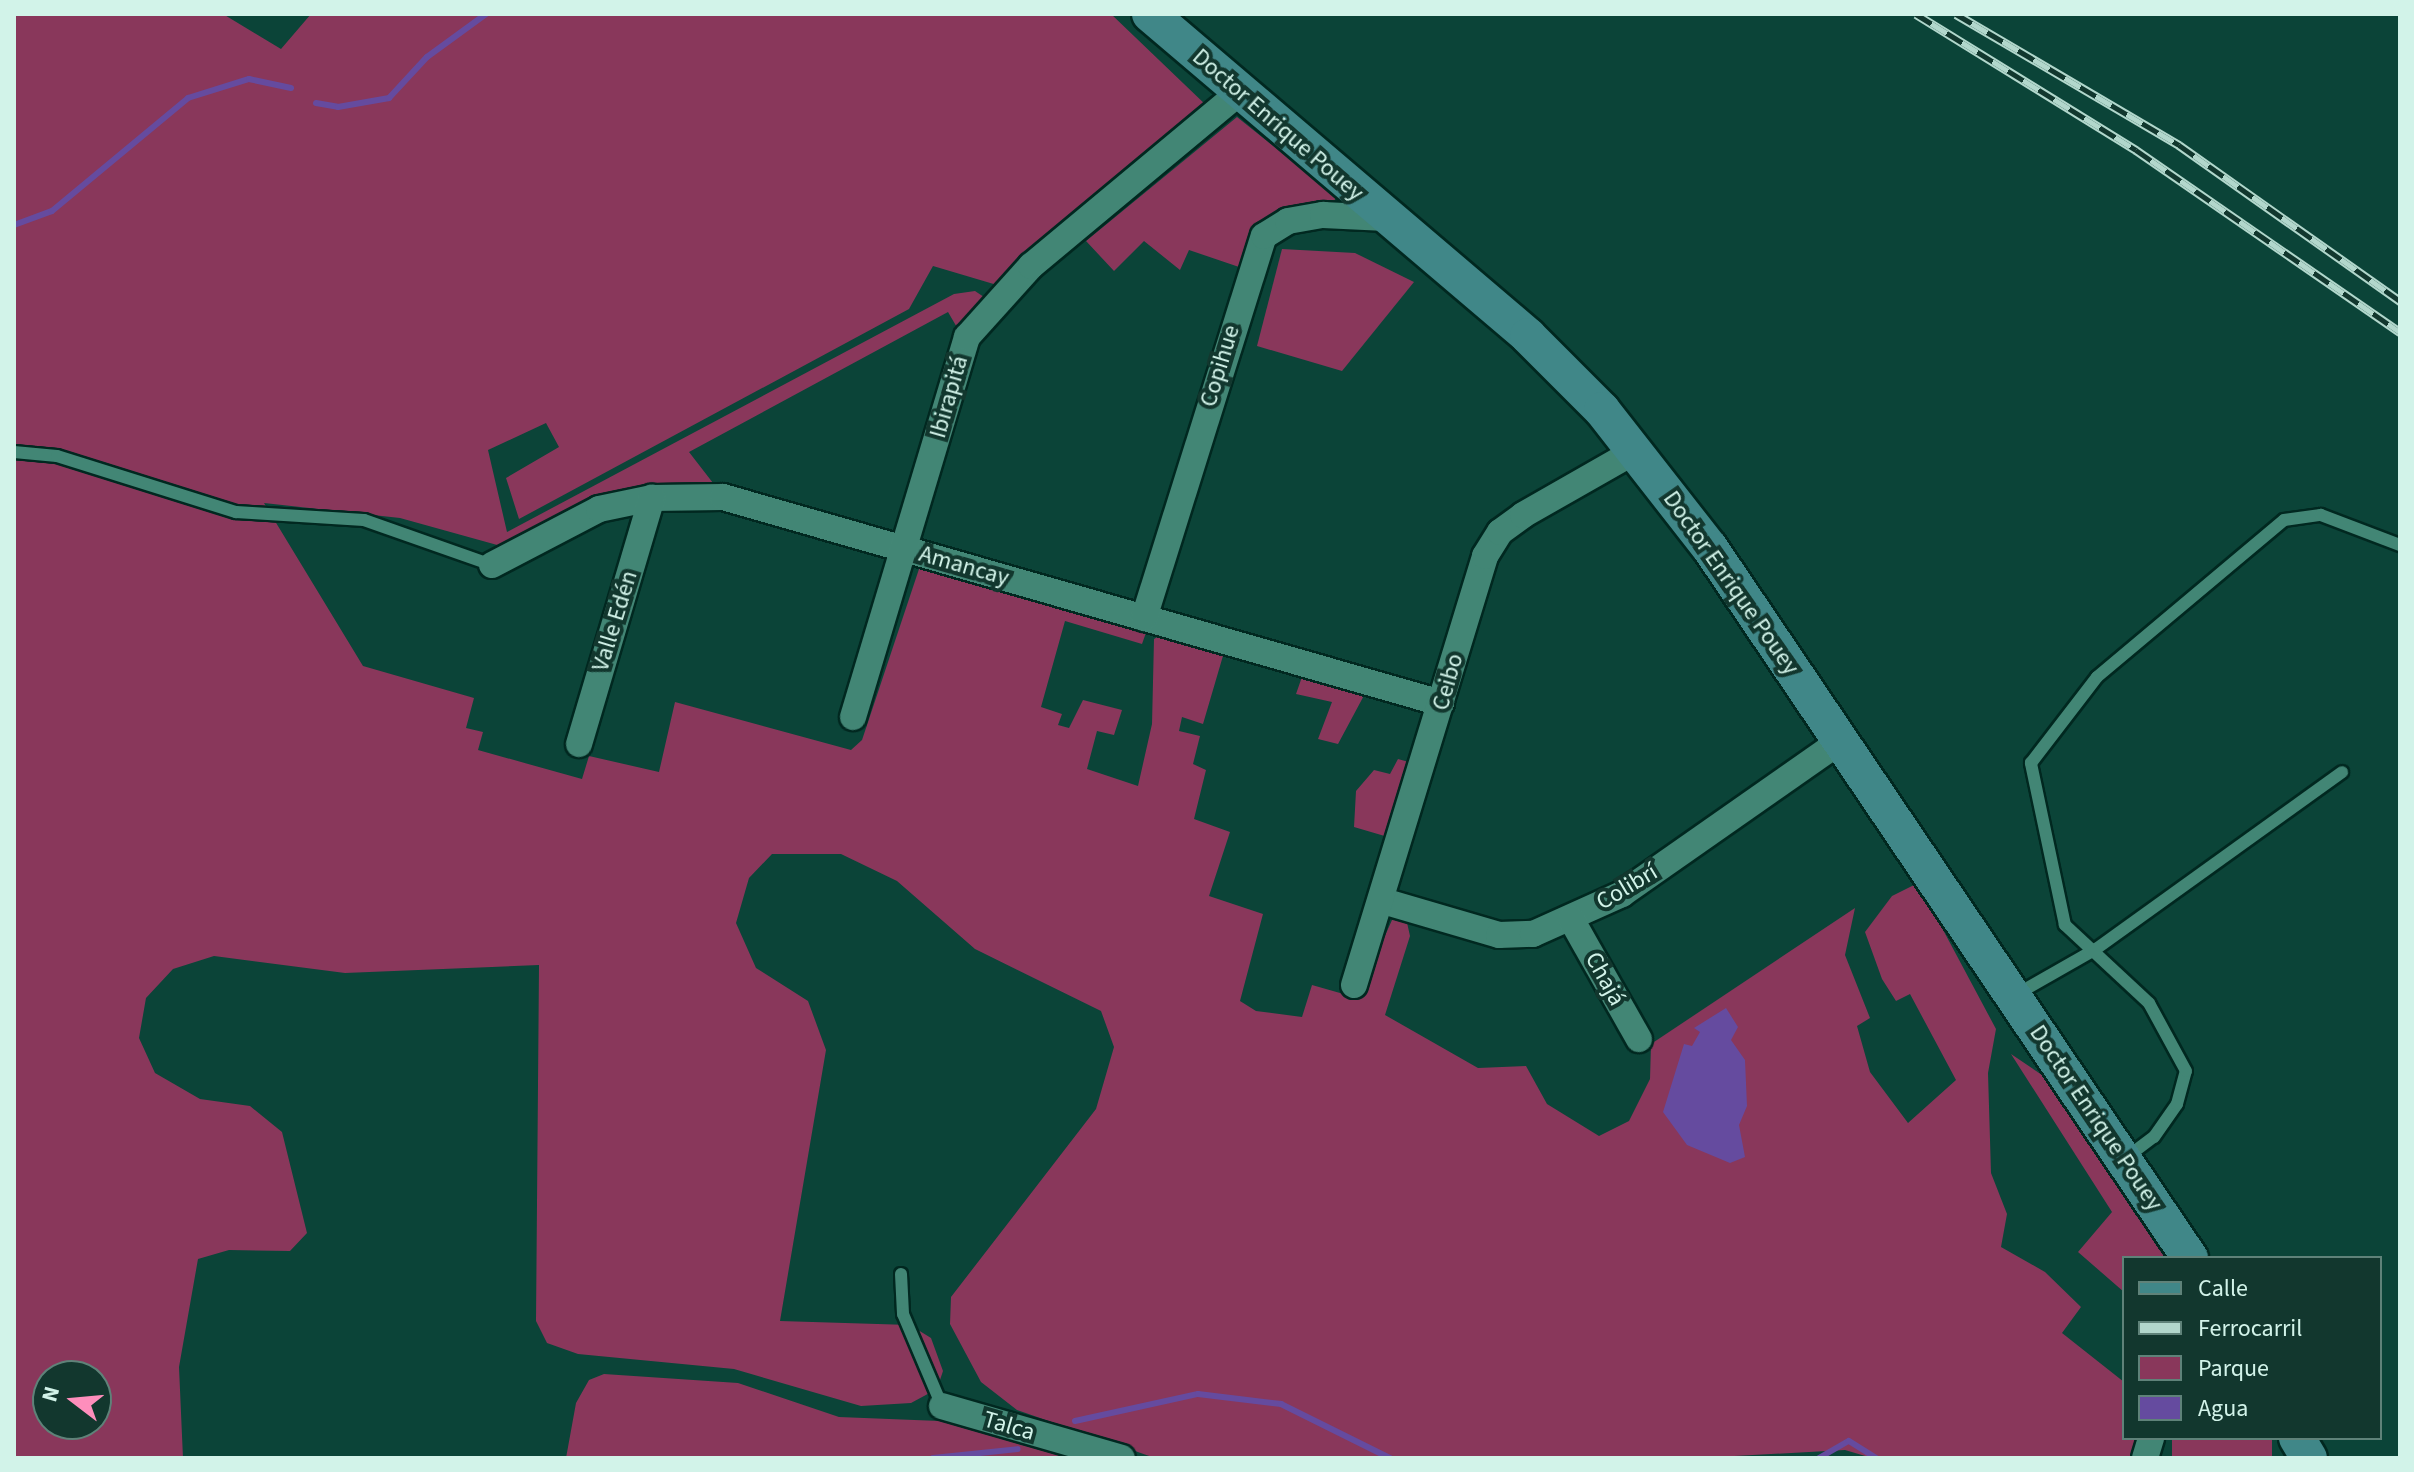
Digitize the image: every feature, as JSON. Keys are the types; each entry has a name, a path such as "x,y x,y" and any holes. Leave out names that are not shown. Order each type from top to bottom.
{"street":[{"name":"Doctor Enrique Pouey","path":"1150,14 1528,336 1635,451 1842,740 2189,1256"},
{"name":"Ibirapitá","path":"853,717 906,550 967,337 1031,266 1240,92"},
{"name":"Copihue","path":"1144,618 1264,236 1288,221 1323,215 1386,218"},
{"name":"Ceibo","path":"1354,985 1383,901 1485,556 1500,532 1635,451"},
{"name":"Amancay","path":"492,565 599,509 652,498 723,497 1441,703"},
{"name":"Valle Edén","path":"579,744 652,498"},
{"name":"Colibrí","path":"1383,901 1499,935 1533,934 1622,894 1842,740"},
{"name":"Chajá","path":"1571,919 1639,1039"},
{"name":"Talca","path":"942,1406 1122,1458"},
{"path":"2298,1440 2309,1458"}],"lane":[{"path":"14,452 57,456 236,512 364,520 492,565"},
{"path":"2124,1159 2154,1137 2177,1104 2186,1071 2149,1003 2096,949 2065,925 2031,763 2097,677 2284,520 2321,515 2400,545"},
{"path":"2014,995 2096,949 2342,772"},
{"path":"901,1274 903,1314 942,1406"}],"green space":[{"path":"14,14 223,14 281,49 311,14 1111,14 1208,107 997,285 933,266 909,309 519,519 506,478 559,447 546,423 488,450 507,532 954,294 975,291 993,303 969,348 948,312 689,452 713,483 588,507 508,548 400,518 264,503 363,666 474,698 466,728 483,732 478,750 582,779 589,756 659,772 675,702 851,750 862,740 920,566 1148,627 1142,644 1065,621 1041,707 1062,714 1058,725 1069,728 1083,700 1122,710 1114,735 1097,731 1087,769 1138,786 1152,724 1154,639 1166,632 1225,649 1203,724 1182,717 1179,731 1200,736 1193,764 1206,770 1194,819 1230,832 1209,896 1263,914 1240,1001 1256,1011 1302,1017 1312,985 1347,995 1363,985 1392,920 1404,909 1410,936 1385,1015 1478,1068 1526,1066 1547,1104 1599,1136 1629,1121 1650,1079 1651,1044 1855,908 1845,955 1870,1018 1857,1026 1870,1072 1908,1123 1956,1080 1910,994 1896,1001 1882,979 1865,932 1892,896 1918,883 1996,1029 1988,1073 1991,1173 2007,1214 2001,1247 2045,1272 2081,1307 2062,1333 2122,1380 2122,1440 2153,1440 2146,1458 1872,1458 1845,1450 1698,1458 1155,1458 1017,1410 981,1382 950,1324 951,1297 1096,1109 1114,1047 1101,1011 975,949 897,881 841,854 772,854 749,878 736,923 756,968 808,1001 826,1050 780,1321 910,1325 931,1338 943,1371 937,1389 911,1403 861,1406 734,1369 578,1354 547,1343 536,1321 539,965 345,973 214,956 173,969 146,998 139,1038 155,1073 200,1099 250,1106 282,1132 307,1233 290,1251 229,1250 198,1259 179,1367 183,1458 14,1458"},
{"path":"1237,117 1336,196 1334,202 1313,207 1242,268 1189,250 1180,270 1144,241 1114,271 1086,241"},
{"path":"1282,249 1355,253 1414,282 1342,371 1257,346"},
{"path":"1304,671 1368,688 1338,744 1318,739 1332,702 1296,694"},
{"path":"1398,759 1430,768 1405,842 1354,827 1356,791 1374,770 1390,774"},
{"path":"2011,1054 2042,1075 2164,1256 2122,1256 2122,1290 2078,1252 2112,1212"},
{"path":"604,1374 738,1383 839,1417 990,1423 1075,1449 1071,1458 566,1458 576,1403 589,1380"},
{"path":"2172,1440 2272,1440 2272,1458 2172,1458"}],"water":[{"path":"1726,1008 1738,1027 1731,1040 1745,1060 1747,1106 1739,1125 1745,1157 1730,1163 1687,1145 1663,1112 1684,1044 1692,1046 1700,1032 1694,1028"}],"waterway":[{"path":"316,103 338,107 389,98 427,57 486,14"},
{"path":"14,225 52,211 188,98 249,79 291,88"},
{"path":"1075,1421 1198,1394 1281,1404 1390,1458"},
{"path":"1819,1458 1849,1441 1876,1458"},
{"path":"933,1458 1018,1449"}],"railway":[{"path":"1916,14 2136,150 2400,332"},
{"path":"1956,14 2179,145 2400,301"}]}
